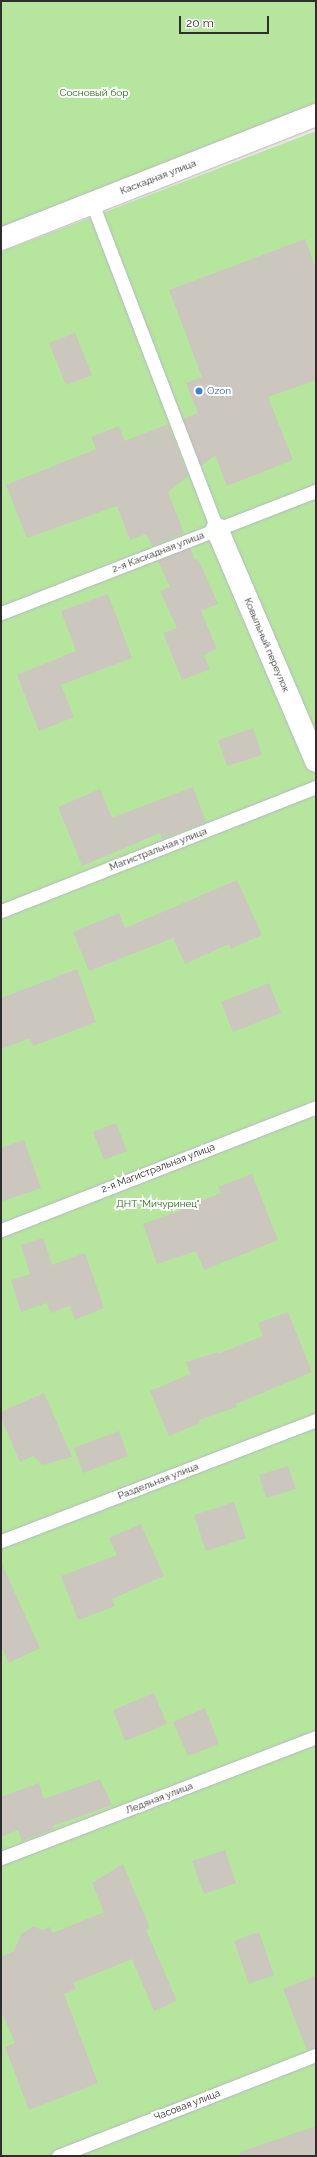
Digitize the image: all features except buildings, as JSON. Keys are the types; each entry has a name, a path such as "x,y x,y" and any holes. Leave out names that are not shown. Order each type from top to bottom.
{"street":[{"name":"Каскадная улица","path":"1,239 316,115"},
{"name":"Ковыльный переулок","path":"217,529 316,761"}],"lane":[{"path":"92,203 217,529"},
{"name":"2-я Каскадная улица","path":"1,613 316,491"},
{"name":"Магистральная улица","path":"1,911 316,787"},
{"name":"2-я Магистральная улица","path":"1,1230 316,1107"},
{"name":"Раздельная улица","path":"1,1541 316,1420"},
{"name":"Ледяная улица","path":"1,1858 316,1737"},
{"name":"Часовая улица","path":"58,2156 316,2054"}],"green space":[{"name":"Сосновый бор","path":"1,1 316,1 316,104 1,229"},
{"name":"ДНТ \"Мичуринец\"","path":"316,131 316,2156 1,2156 1,252"}],"place":[{"name":"Ozon","path":"199,391"}]}
